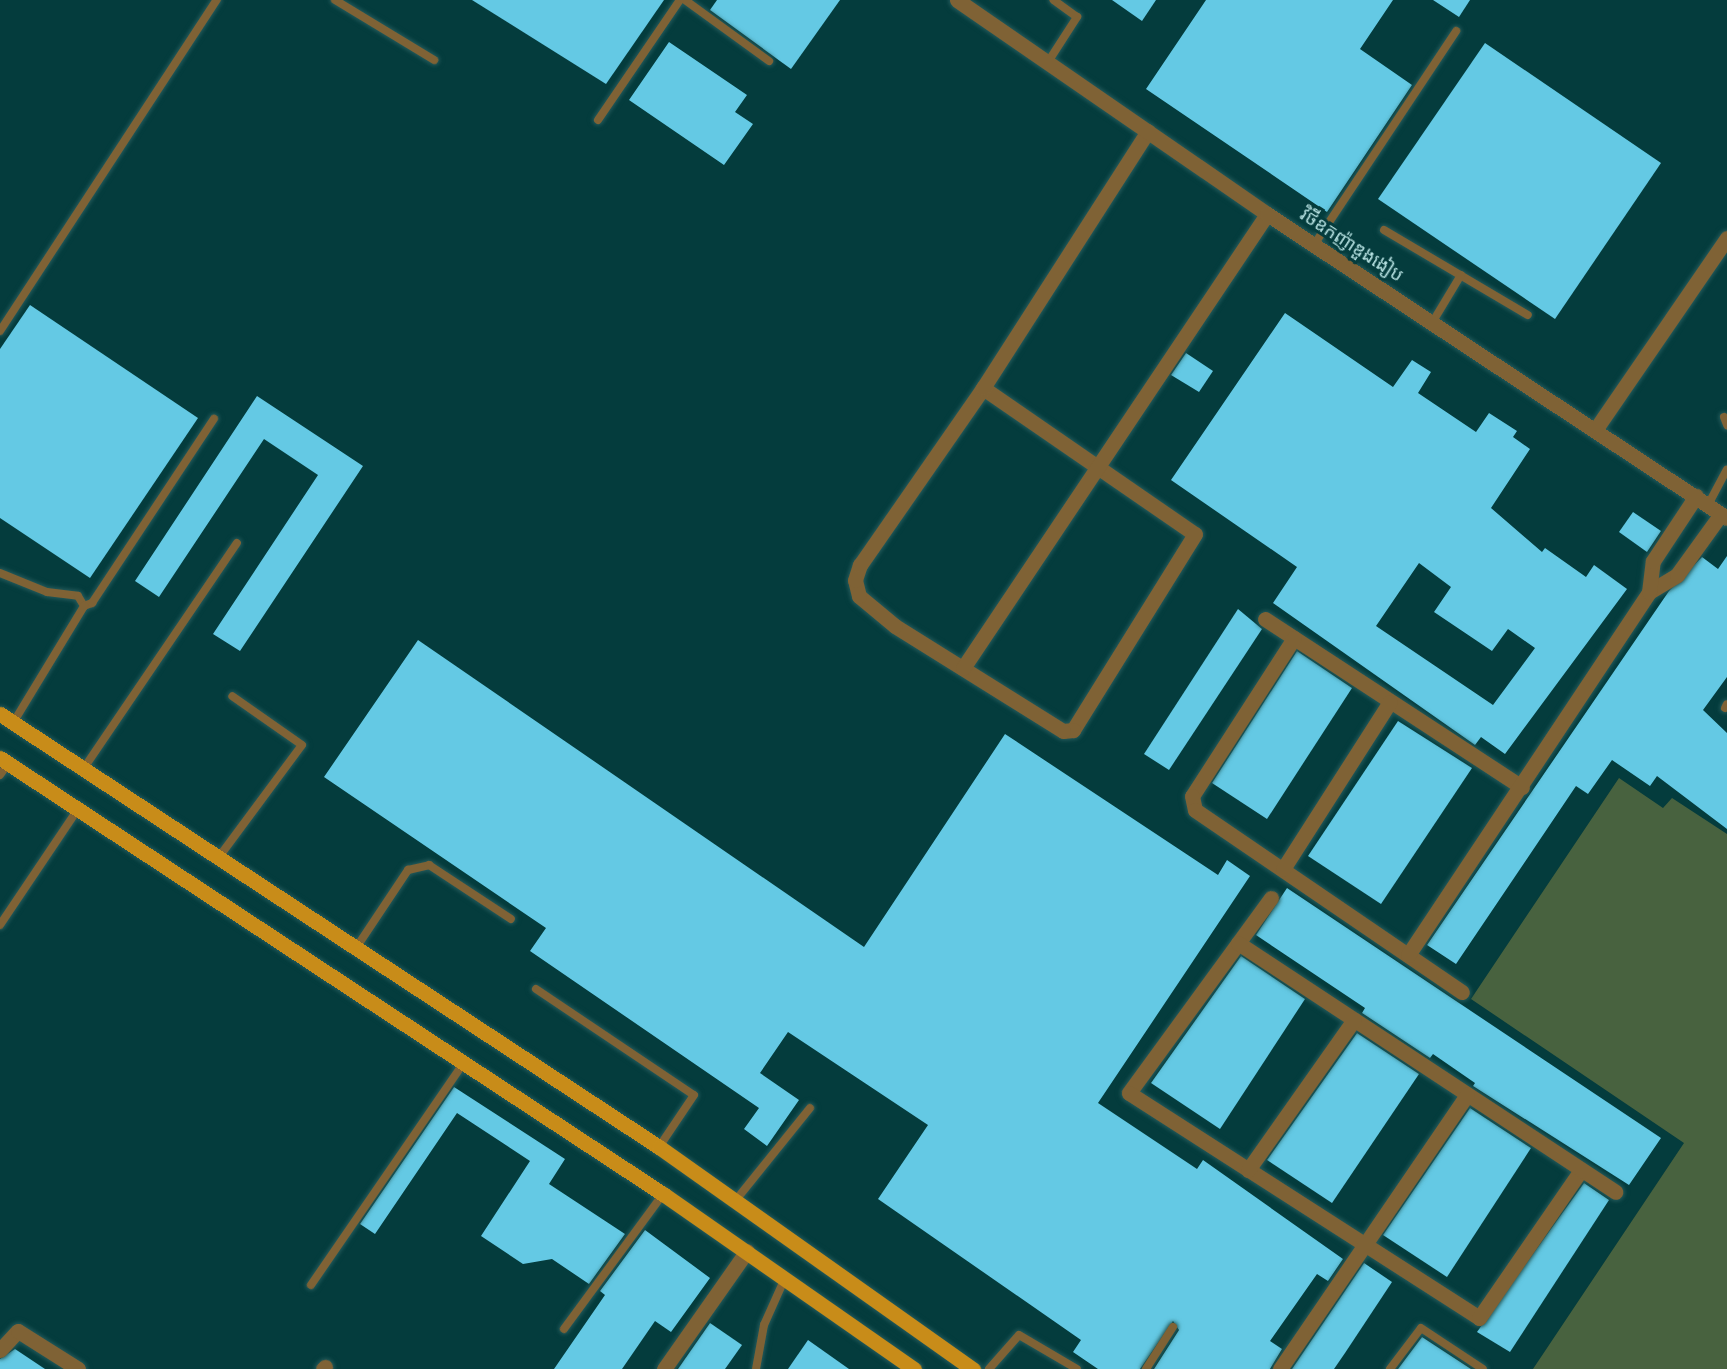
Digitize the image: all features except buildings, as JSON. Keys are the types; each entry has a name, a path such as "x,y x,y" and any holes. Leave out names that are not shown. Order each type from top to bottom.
{"main road":[{"path":"6,718 659,1147 973,1369"},
{"path":"3,766 78,809 464,1062 747,1251 911,1368"}],"street":[{"name":"វិថីឧកញ៉ាឌួងងៀប","path":"957,0 1314,245 1713,508"},
{"path":"983,388 1100,464 1195,534 1079,723 1063,731 895,626 859,596 855,580 883,529 983,388 1148,131"},
{"path":"963,668 1268,214"},
{"path":"1595,430 1727,238"},
{"path":"1649,592 1653,561 1713,508"},
{"path":"1407,955 1522,787 1649,592 1677,575 1713,508"},
{"path":"1266,619 1522,787"},
{"path":"1294,638 1192,796 1195,810 1462,992"},
{"path":"1282,869 1390,702"},
{"path":"1271,898 1129,1093 1479,1318 1581,1170"},
{"path":"1238,943 1615,1192"},
{"path":"1248,1170 1354,1020"},
{"path":"1280,1369 1467,1095"},
{"path":"664,1369 747,1251"},
{"path":"0,1350 18,1331 78,1369"}],"lane":[{"path":"0,331 216,0"},
{"path":"335,0 434,60"},
{"path":"598,120 682,0 769,61"},
{"path":"1048,62 1077,17 1054,0"},
{"path":"1314,245 1456,32"},
{"path":"1384,230 1528,315"},
{"path":"1432,323 1461,275"},
{"path":"6,718 84,606 92,603 214,419"},
{"path":"1713,508 1727,470"},
{"path":"84,768 237,543"},
{"path":"0,573 47,592 78,596 84,606"},
{"path":"219,857 302,745 232,696"},
{"path":"0,925 78,809"},
{"path":"356,948 408,870 429,864 511,920"},
{"path":"536,989 694,1095 659,1147"},
{"path":"311,1285 464,1062"},
{"path":"736,1200 810,1108"},
{"path":"564,1329 663,1194"},
{"path":"756,1369 764,1325 785,1278"},
{"path":"1146,1369 1173,1327"},
{"path":"1390,1369 1421,1328 1484,1369"},
{"path":"989,1369 1019,1335 1077,1369"}],"green space":[{"path":"1619,778 1663,808 1672,798 1727,834 1727,1369 1533,1369 1684,1143 1471,999"}]}
